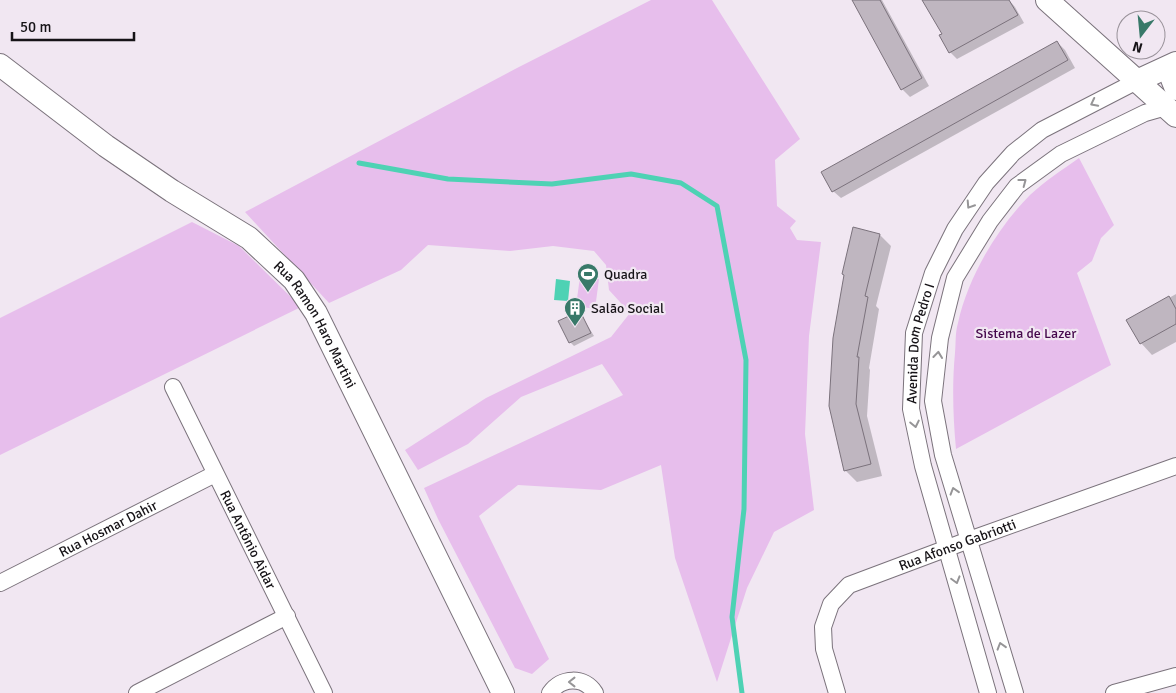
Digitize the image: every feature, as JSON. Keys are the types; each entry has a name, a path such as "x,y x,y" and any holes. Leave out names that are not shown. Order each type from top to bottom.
{"main road":[{"path":"1047,0 1137,81 1174,104"},
{"path":"1137,81 1176,64"},
{"path":"1174,104 1172,79 1176,64"},
{"name":"Rua Ramon Haro Martini","path":"0,65 106,146 172,191 248,238 294,280 316,313 503,693"}],"street":[{"name":"Avenida Dom Pedro I","path":"988,693 923,466 911,408 914,333 933,273 955,229 974,198 986,183 1014,153 1042,130 1137,81"},
{"name":"Avenida Dom Pedro I","path":"1014,693 943,455 933,401 940,338 955,278 990,221 1017,186 1061,154 1145,113 1174,104"},
{"name":"Rua Antônio Aidar","path":"173,387 324,693"},
{"name":"Rua Afonso Gabriotti","path":"837,693 824,649 823,627 832,604 849,585 968,540 1176,466"},
{"name":"Rua Hosmar Dahir","path":"0,583 215,474"},
{"path":"137,693 287,616"},
{"path":"1114,693 1176,676"},
{"path":"550,693 560,683 578,680 586,684 595,693"}],"green space":[{"path":"651,0 712,0 800,139 775,160 777,206 796,221 790,228 797,240 821,242 809,336 805,434 814,510 774,532 747,588 717,682 675,558 661,465 601,490 518,485 479,516 549,659 532,674 515,668 424,488 623,395 602,364 521,397 468,444 418,470 405,450 486,398 611,337 630,313 609,290 606,265 594,251 553,246 510,251 428,245 401,270 329,303 245,212 517,68"},
{"name":"Sistema de Lazer","path":"1079,158 1114,225 1101,238 1092,261 1077,273 1111,365 956,449 953,389 956,334 963,306 976,271 995,238 1018,208 1042,185"},
{"path":"192,222 239,246 301,307 0,455 0,318"},
{"name":"Quadra","path":"580,277 599,279 595,309 576,306"}],"shaded area":[{"path":"556,279 570,281 568,301 554,300"}],"building":[{"path":"852,0 880,0 922,78 901,90"},
{"path":"922,0 1009,0 1018,15 949,53 939,35 942,34"},
{"path":"1057,41 1068,60 832,192 821,172"},
{"path":"853,227 880,234 865,296 868,297 857,357 859,357 856,404 871,464 844,471 829,406 833,338 844,275 842,274"},
{"path":"1169,296 1176,309 1176,324 1140,344 1126,320"},
{"name":"Salão Social","path":"580,311 591,333 569,343 558,321"}],"waterway":[{"path":"359,163 448,179 552,184 631,174 681,183 717,206 746,360 744,509 732,617 742,693"}],"place":[{"name":"Quadra","path":"588,293"},
{"name":"Salão Social","path":"575,327"}]}
